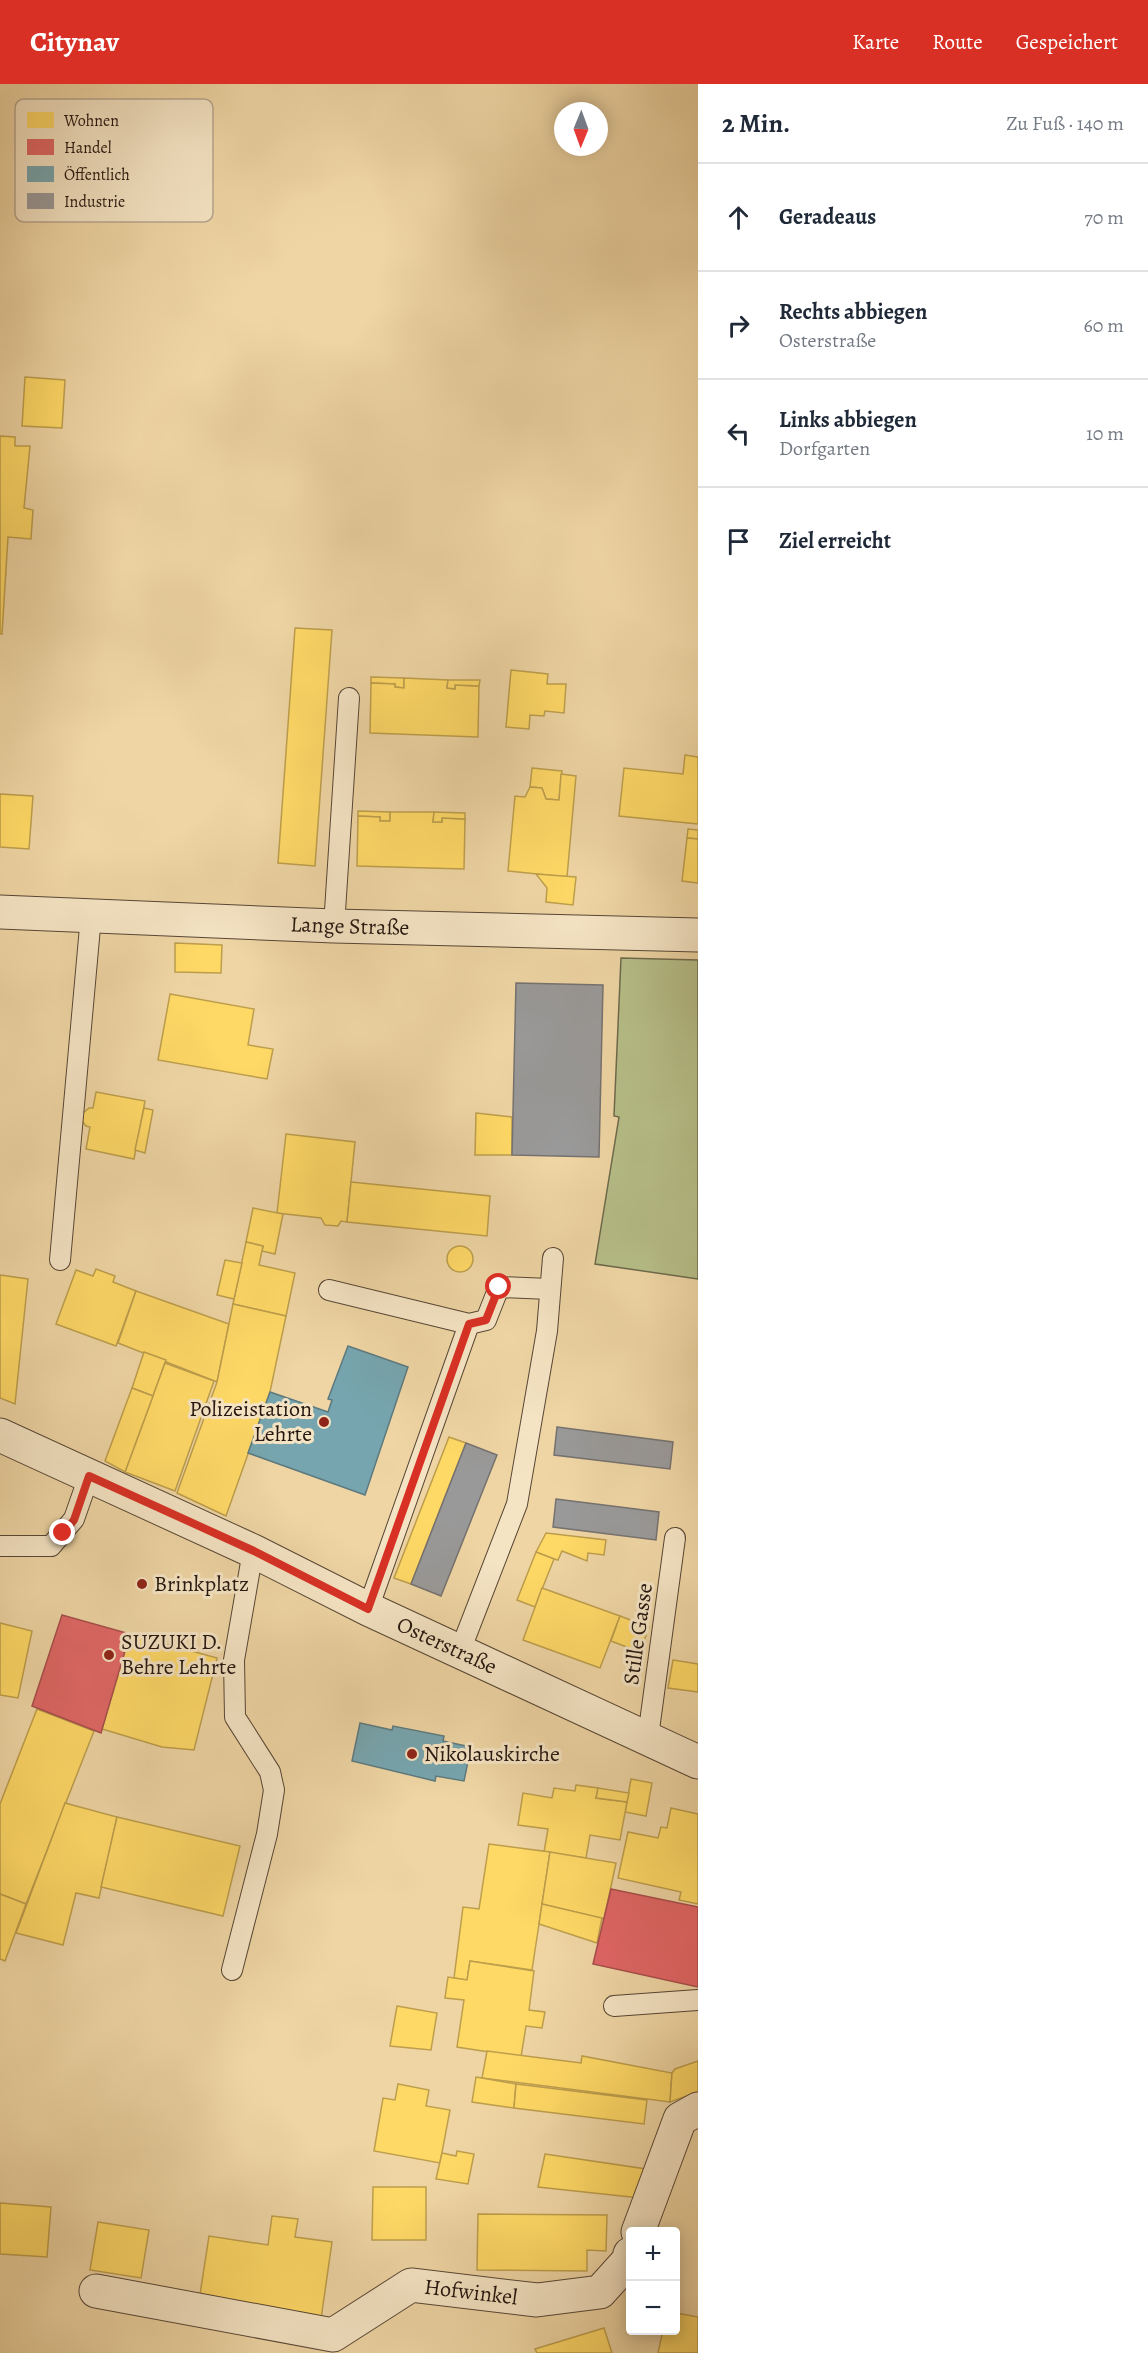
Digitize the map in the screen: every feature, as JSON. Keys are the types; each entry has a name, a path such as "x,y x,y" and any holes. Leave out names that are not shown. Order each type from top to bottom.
{"street":[{"name":"Lange Straße","path":"0,912 334,926 698,935"},
{"name":"Osterstraße","path":"0,1435 254,1551 368,1609 698,1762"},
{"path":"640,2227 680,2119 698,2109"},
{"name":"Hofwinkel","path":"96,2290 333,2335 411,2285 537,2300 600,2292 626,2263"}],"lane":[{"path":"334,926 349,698"},
{"path":"60,1260 92,916"},
{"path":"460,1652 517,1504 547,1330 553,1258"},
{"path":"329,1290 469,1324 486,1320 499,1287 550,1289"},
{"path":"368,1609 469,1324"},
{"path":"0,1546 51,1546 74,1520 89,1476"},
{"name":"Stille Gasse","path":"648,1737 675,1538"},
{"path":"232,1970 267,1834 274,1790 270,1772 236,1717 234,1660 254,1551"},
{"path":"614,2006 698,2000"}],"green space":[{"path":"621,958 698,960 698,1279 595,1264 619,1117 614,1116"}],"building: Wohnen":[{"path":"25,377 65,380 62,428 22,426"},
{"path":"0,436 15,437 15,446 30,446 24,508 33,510 31,539 8,537 2,634 0,634"},
{"path":"295,628 332,630 315,866 278,863"},
{"path":"511,670 548,674 547,684 566,684 564,713 545,711 544,716 530,715 529,729 506,727"},
{"path":"371,677 404,678 404,688 395,687 395,684 371,683"},
{"path":"404,678 448,680 447,688 455,689 455,685 479,686 478,737 370,733 371,683 395,684 395,687 404,688"},
{"path":"448,680 480,680 479,686 455,685 455,689 447,688"},
{"path":"685,755 698,757 698,824 619,816 624,768 683,774"},
{"path":"532,768 562,771 559,800 546,799 542,788 530,787"},
{"path":"561,774 576,776 567,877 508,871 515,796 525,797 530,787 542,788 546,799 559,800"},
{"path":"0,794 33,796 29,849 0,847"},
{"path":"358,811 390,812 390,821 380,821 380,817 358,816"},
{"path":"390,812 434,812 433,822 442,822 442,818 465,819 464,869 357,866 358,816 380,817 380,821 390,821"},
{"path":"434,812 465,813 465,819 442,818 442,822 433,822"},
{"path":"688,829 698,830 698,839 687,838"},
{"path":"687,838 698,839 698,883 682,881"},
{"path":"536,874 576,877 573,905 546,902 547,888"},
{"path":"175,943 222,945 221,973 175,972"},
{"path":"170,994 254,1009 248,1045 273,1049 267,1079 158,1060"},
{"path":"96,1092 145,1101 134,1159 86,1149 90,1127 81,1120 83,1113 93,1108"},
{"path":"144,1108 153,1110 145,1153 135,1150"},
{"path":"476,1113 512,1117 512,1155 475,1155"},
{"path":"286,1134 355,1142 347,1222 341,1221 338,1226 325,1225 321,1218 277,1213"},
{"path":"351,1182 490,1196 487,1236 347,1222"},
{"path":"253,1208 283,1214 275,1254 262,1251 263,1246 246,1242"},
{"path":"246,1242 263,1246 259,1265 295,1273 286,1316 233,1304"},
{"path":"460,1246 469,1250 473,1259 469,1268 460,1272 451,1268 447,1259 451,1250"},
{"path":"225,1260 242,1263 234,1299 217,1295"},
{"path":"96,1269 115,1276 113,1282 136,1291 116,1346 56,1324 76,1270 93,1276"},
{"path":"0,1275 28,1279 15,1404 0,1398"},
{"path":"136,1291 229,1324 217,1382 118,1343"},
{"path":"233,1304 286,1316 270,1392 226,1516 177,1493 217,1382"},
{"path":"144,1352 166,1360 153,1396 132,1388"},
{"path":"165,1363 214,1381 175,1491 125,1472"},
{"path":"132,1388 153,1396 125,1472 105,1461"},
{"path":"449,1437 466,1443 411,1584 394,1578"},
{"path":"546,1533 606,1540 604,1555 588,1553 587,1561 562,1551 558,1560 554,1559 536,1552"},
{"path":"536,1552 554,1559 535,1607 517,1600"},
{"path":"542,1588 620,1616 600,1668 523,1640"},
{"path":"620,1616 649,1627 640,1652 611,1641"},
{"path":"0,1623 32,1631 18,1698 0,1695"},
{"path":"130,1634 217,1658 194,1750 162,1747 102,1729"},
{"path":"673,1660 698,1664 698,1692 668,1688"},
{"path":"37,1709 94,1731 26,1904 0,1894 0,1804"},
{"path":"631,1779 652,1783 646,1816 625,1812"},
{"path":"576,1785 598,1788 596,1798 627,1802 620,1840 590,1835 586,1858 544,1852 548,1829 518,1825 523,1793 552,1798 554,1788 575,1791"},
{"path":"598,1788 629,1793 627,1802 596,1798"},
{"path":"65,1803 117,1817 99,1898 76,1893 63,1945 16,1933"},
{"path":"671,1808 698,1814 698,1904 679,1900 681,1892 618,1878 628,1832 658,1838 661,1827 667,1828"},
{"path":"117,1817 240,1846 223,1916 101,1887"},
{"path":"489,1844 550,1852 532,1970 470,1961 467,1980 454,1978 463,1907 479,1909"},
{"path":"550,1852 616,1863 604,1919 542,1904"},
{"path":"0,1894 26,1904 5,1961 0,1959"},
{"path":"542,1904 602,1918 597,1943 539,1924"},
{"path":"470,1961 534,1971 529,2010 545,2012 542,2028 526,2026 521,2057 457,2047 464,2000 445,1998 448,1977 467,1980"},
{"path":"397,2006 437,2013 431,2050 390,2046"},
{"path":"487,2051 581,2063 582,2056 672,2073 670,2102 482,2078"},
{"path":"698,2061 698,2092 670,2102 672,2073 675,2069"},
{"path":"476,2077 516,2084 514,2108 472,2102"},
{"path":"398,2084 429,2090 426,2106 450,2110 440,2163 374,2151 383,2098 395,2100"},
{"path":"516,2084 647,2100 644,2124 514,2108"},
{"path":"457,2151 474,2154 468,2184 436,2179 442,2153 456,2156"},
{"path":"545,2154 646,2169 640,2198 538,2187"},
{"path":"373,2187 426,2187 426,2240 372,2240"},
{"path":"0,2203 51,2207 47,2257 0,2254"},
{"path":"478,2214 607,2215 606,2251 587,2250 587,2271 477,2270"},
{"path":"272,2216 298,2219 295,2237 332,2242 321,2319 199,2301 209,2236 268,2245"},
{"path":"98,2222 149,2230 141,2278 90,2270"},
{"path":"680,2314 698,2317 698,2353 658,2353 662,2335 680,2335"},
{"path":"604,2328 612,2353 537,2353 535,2349"}],"building: Handel":[{"path":"62,1615 130,1634 101,1733 32,1706"},
{"path":"611,1889 698,1907 698,1987 593,1964"}],"building: Öffentlich":[{"name":"Polizeistation Lehrte","path":"348,1346 408,1367 365,1495 248,1453 270,1392 328,1412 332,1400 328,1399"},
{"name":"Nikolauskirche","path":"360,1723 392,1730 393,1726 444,1736 443,1741 471,1747 464,1781 436,1776 435,1781 352,1761"}],"building: Industrie":[{"path":"516,983 603,985 599,1157 512,1155"},
{"path":"557,1427 673,1442 670,1469 554,1455"},
{"path":"466,1443 497,1455 441,1596 411,1584"},
{"path":"556,1499 659,1512 656,1540 553,1527"}],"place":[{"name":"Polizeistation Lehrte","path":"324,1422"},
{"name":"Brinkplatz","path":"142,1584"},
{"name":"SUZUKI D. Behre Lehrte","path":"109,1655"},
{"name":"Nikolauskirche","path":"412,1754"}],"route":[{"path":"63,1533 74,1520 89,1476 254,1551 368,1609 469,1324 486,1320 499,1287"}]}
